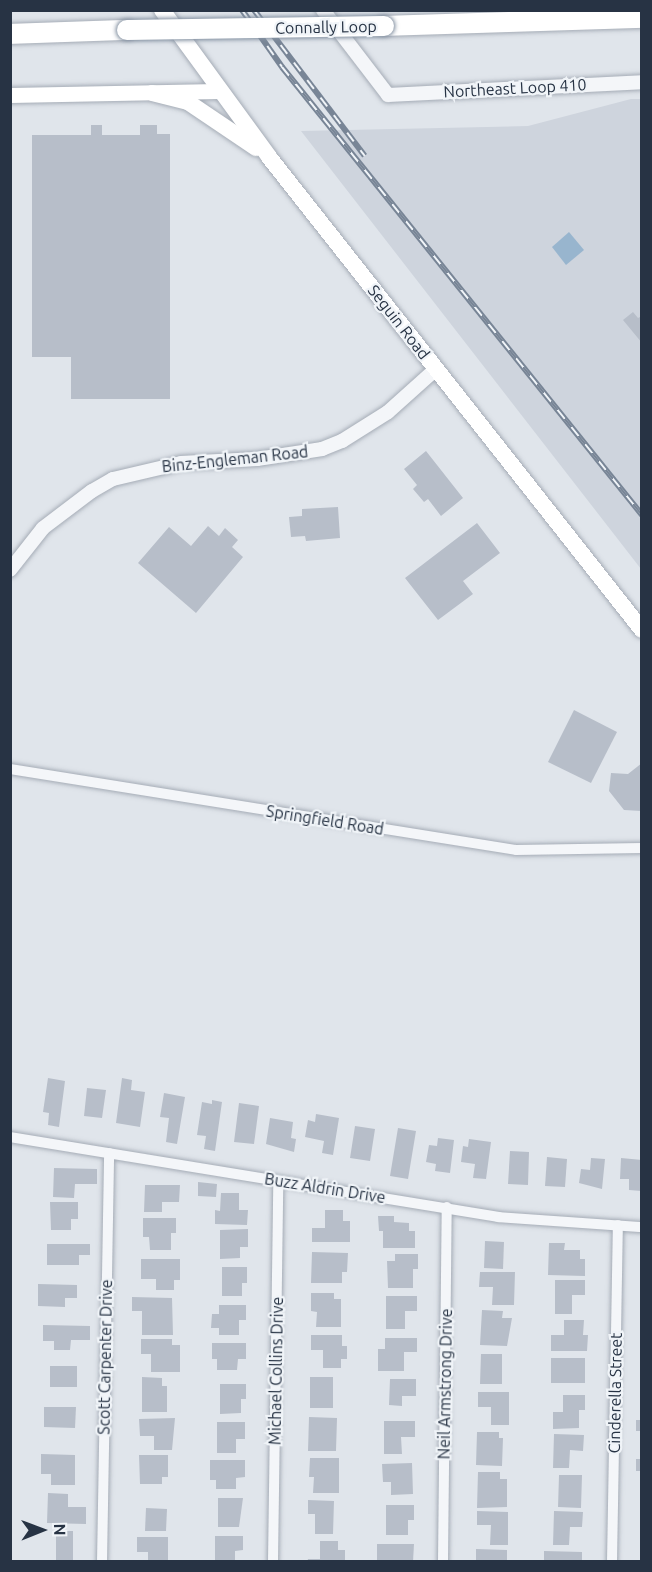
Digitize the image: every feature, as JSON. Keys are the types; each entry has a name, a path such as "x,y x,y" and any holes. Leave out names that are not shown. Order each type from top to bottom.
{"highway":[{"name":"Connally Loop","path":"10,34 642,18"}],"main road":[{"name":"Seguin Road","path":"162,10 218,91 269,157 642,630"},
{"path":"10,95 218,91"},
{"path":"153,93 188,102 269,157"}],"street":[{"name":"Northeast Loop 410","path":"323,10 388,95 642,82"},
{"name":"Binz-Engleman Road","path":"10,570 43,528 92,491 113,479 181,463 258,459 322,449 342,441 388,412 436,369"},
{"name":"Springfield Road","path":"10,769 516,850 642,848"},
{"name":"Buzz Aldrin Drive","path":"10,1137 535,1221 642,1227"},
{"name":"Scott Carpenter Drive","path":"102,1562 109,1153"},
{"name":"Michael Collins Drive","path":"273,1562 278,1180"},
{"name":"Neil Armstrong Drive","path":"443,1562 447,1207"},
{"name":"Cinderella Street","path":"612,1562 618,1225"}],"shaded area":[{"path":"631,99 641,99 641,569 301,131 528,126"}],"water":[{"path":"569,232 584,250 566,265 552,247"}],"building":[{"path":"91,125 102,125 102,135 140,135 140,125 157,125 157,134 170,134 170,399 71,399 71,357 32,357 32,135 91,135"},
{"path":"633,312 638,318 642,316 642,343 623,320"},
{"path":"426,451 463,498 441,516 428,499 424,502 413,489 417,485 404,469"},
{"path":"338,507 340,538 306,541 305,536 291,537 289,517 302,516 302,509"},
{"path":"477,523 500,553 463,581 473,594 438,620 405,578"},
{"path":"208,526 219,536 225,528 238,540 232,547 243,557 196,613 138,563 169,527 191,546"},
{"path":"574,710 617,732 591,783 548,762"},
{"path":"642,763 642,811 624,810 609,791 611,773 628,774"},
{"path":"48,1078 65,1081 59,1127 48,1125 49,1113 43,1112"},
{"path":"122,1078 132,1080 131,1090 145,1092 140,1127 116,1123"},
{"path":"87,1088 106,1090 102,1118 84,1116"},
{"path":"164,1093 185,1097 177,1144 166,1142 169,1118 160,1117"},
{"path":"212,1100 222,1102 215,1151 204,1149 206,1136 197,1135 202,1102 212,1104"},
{"path":"239,1103 259,1106 254,1144 234,1142"},
{"path":"316,1114 339,1118 333,1155 322,1153 324,1141 305,1137 308,1120 315,1122"},
{"path":"270,1118 293,1122 291,1138 296,1139 294,1152 266,1144"},
{"path":"355,1126 375,1129 370,1161 350,1158"},
{"path":"398,1128 416,1131 408,1179 390,1176"},
{"path":"438,1138 454,1140 450,1173 435,1171 436,1164 426,1162 429,1145 437,1146"},
{"path":"469,1139 491,1142 486,1179 473,1178 475,1164 461,1162 463,1146 468,1147"},
{"path":"510,1151 529,1152 528,1185 508,1184"},
{"path":"547,1157 567,1159 565,1187 545,1186"},
{"path":"591,1158 605,1159 602,1189 579,1183 581,1169 590,1170"},
{"path":"621,1158 642,1160 642,1191 629,1190 629,1179 620,1179"},
{"path":"54,1168 97,1169 97,1184 75,1184 74,1198 53,1197"},
{"path":"198,1182 217,1184 216,1197 198,1196"},
{"path":"145,1185 180,1185 179,1202 162,1202 162,1212 144,1212"},
{"path":"221,1193 239,1193 239,1210 248,1210 247,1225 215,1224 215,1210 220,1211"},
{"path":"50,1202 78,1202 78,1219 71,1219 71,1230 51,1230"},
{"path":"325,1210 343,1210 343,1221 350,1221 350,1242 312,1242 312,1228 325,1228"},
{"path":"378,1216 394,1216 394,1222 409,1223 409,1231 415,1231 415,1248 383,1248 383,1231 379,1231"},
{"path":"143,1218 176,1218 176,1233 171,1233 171,1250 150,1250 149,1237 143,1237"},
{"path":"248,1229 248,1247 240,1247 240,1258 220,1259 220,1230"},
{"path":"485,1241 504,1242 503,1269 484,1268"},
{"path":"549,1243 565,1243 564,1250 580,1250 580,1259 585,1259 585,1276 548,1275"},
{"path":"47,1244 90,1244 90,1255 79,1255 79,1265 47,1265"},
{"path":"312,1252 348,1253 347,1272 342,1272 342,1283 311,1283"},
{"path":"395,1254 418,1254 418,1269 413,1269 413,1288 388,1288 387,1261 395,1261"},
{"path":"141,1259 180,1259 180,1280 174,1280 174,1290 156,1290 156,1279 141,1279"},
{"path":"222,1267 247,1267 247,1283 242,1283 242,1296 222,1296"},
{"path":"480,1272 515,1272 514,1305 492,1305 493,1287 479,1287"},
{"path":"555,1280 585,1280 585,1295 572,1295 572,1314 555,1314"},
{"path":"38,1284 77,1285 77,1298 65,1298 65,1307 38,1306"},
{"path":"311,1293 334,1293 334,1299 341,1299 341,1327 316,1327 317,1312 311,1311"},
{"path":"386,1296 417,1296 417,1311 405,1311 405,1329 386,1329"},
{"path":"132,1297 172,1298 173,1335 142,1335 142,1311 132,1311"},
{"path":"219,1305 246,1305 246,1320 239,1320 239,1335 219,1335 219,1328 211,1328 212,1314 219,1314"},
{"path":"482,1310 503,1311 502,1318 512,1318 507,1346 480,1345"},
{"path":"564,1320 584,1320 583,1335 588,1335 587,1351 551,1351 551,1335 564,1335"},
{"path":"43,1325 90,1326 90,1340 71,1340 70,1350 54,1350 54,1341 43,1341"},
{"path":"311,1335 342,1335 342,1346 347,1346 347,1359 341,1359 341,1368 323,1368 323,1350 311,1350"},
{"path":"385,1338 417,1338 417,1352 404,1352 404,1371 378,1371 378,1349 385,1349"},
{"path":"141,1339 172,1339 172,1345 180,1345 180,1372 151,1372 151,1354 141,1354"},
{"path":"212,1343 246,1343 246,1359 238,1359 237,1370 217,1370 217,1359 212,1359"},
{"path":"481,1354 502,1354 502,1384 480,1384"},
{"path":"551,1358 585,1358 585,1383 551,1383"},
{"path":"50,1366 77,1366 77,1387 50,1387"},
{"path":"142,1377 162,1378 162,1386 167,1386 167,1412 142,1412"},
{"path":"310,1377 333,1377 333,1408 310,1408"},
{"path":"390,1379 416,1379 416,1396 402,1396 402,1406 389,1405"},
{"path":"220,1384 246,1384 246,1399 241,1399 241,1413 220,1414"},
{"path":"478,1392 509,1392 509,1425 491,1425 491,1407 478,1407"},
{"path":"563,1395 585,1395 585,1410 579,1410 579,1428 553,1429 553,1412 563,1412"},
{"path":"44,1407 76,1407 75,1428 44,1427"},
{"path":"309,1417 337,1418 336,1451 308,1451"},
{"path":"175,1418 172,1450 154,1450 154,1436 140,1436 139,1419"},
{"path":"636,1420 642,1420 642,1431 636,1431"},
{"path":"384,1421 415,1421 415,1437 401,1437 402,1454 384,1454"},
{"path":"217,1422 245,1422 245,1439 236,1439 236,1453 217,1453"},
{"path":"477,1432 499,1432 499,1438 503,1438 502,1466 476,1465"},
{"path":"554,1434 584,1435 583,1451 570,1450 569,1468 553,1468"},
{"path":"41,1454 75,1455 75,1485 51,1485 51,1474 41,1474"},
{"path":"139,1455 168,1455 168,1477 162,1477 162,1484 140,1484"},
{"path":"310,1458 339,1458 339,1493 313,1493 314,1477 309,1477"},
{"path":"636,1459 642,1459 642,1471 636,1471"},
{"path":"210,1460 245,1460 245,1477 236,1478 236,1489 216,1489 216,1480 210,1480"},
{"path":"412,1463 413,1494 391,1495 391,1482 383,1482 382,1464"},
{"path":"478,1472 500,1472 500,1479 507,1479 507,1507 477,1508"},
{"path":"559,1475 582,1475 581,1508 558,1507"},
{"path":"48,1493 68,1494 68,1507 86,1507 86,1524 47,1523"},
{"path":"218,1498 243,1498 239,1527 218,1527"},
{"path":"308,1500 334,1501 333,1534 315,1534 315,1514 308,1514"},
{"path":"386,1505 414,1505 414,1520 408,1520 408,1535 386,1535"},
{"path":"146,1508 167,1509 166,1531 145,1531"},
{"path":"477,1511 508,1512 508,1545 490,1545 491,1525 477,1525"},
{"path":"554,1511 583,1512 582,1527 570,1527 569,1545 553,1545"},
{"path":"56,1531 73,1531 73,1562 56,1562"},
{"path":"215,1536 243,1536 243,1550 235,1551 235,1562 215,1562"},
{"path":"137,1537 168,1537 168,1562 148,1562 148,1552 137,1552"},
{"path":"320,1541 338,1541 338,1550 345,1550 345,1562 307,1562 308,1559 320,1559"},
{"path":"377,1544 414,1544 413,1562 377,1562"},
{"path":"476,1549 507,1550 507,1562 476,1562"},
{"path":"544,1551 582,1552 582,1562 544,1562"}],"railway":[{"path":"242,10 282,67 642,515"},
{"path":"254,10 365,156"}]}
